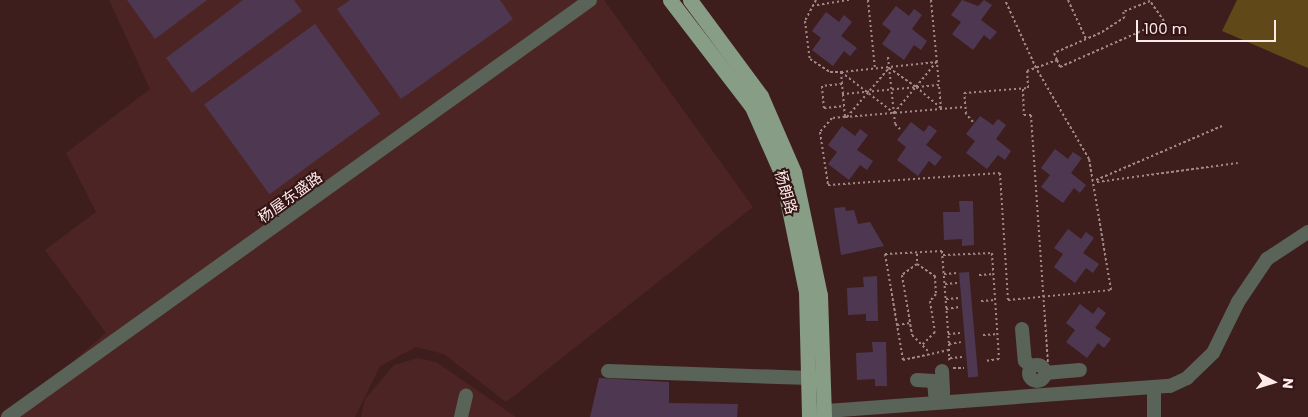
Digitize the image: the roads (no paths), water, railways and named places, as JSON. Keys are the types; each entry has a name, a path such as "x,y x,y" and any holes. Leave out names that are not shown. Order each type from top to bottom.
{"main road":[{"name":"杨朗路","path":"670,0 752,108 782,175 801,257 810,378 816,414"},
{"name":"杨朗路","path":"690,0 761,96 794,172 820,295 816,414"}],"street":[{"name":"杨屋东盛路","path":"8,417 590,0"},
{"path":"1022,329 1025,361 1040,377 1154,388 1188,378 1213,353 1238,302 1267,259 1308,232"},
{"path":"940,402 946,364"},
{"path":"816,414 940,402 1040,377 1080,370"},
{"path":"608,371 810,378"},
{"path":"917,380 934,381 940,402"},
{"path":"1154,388 1154,417"},
{"path":"461,417 466,396"}]}
